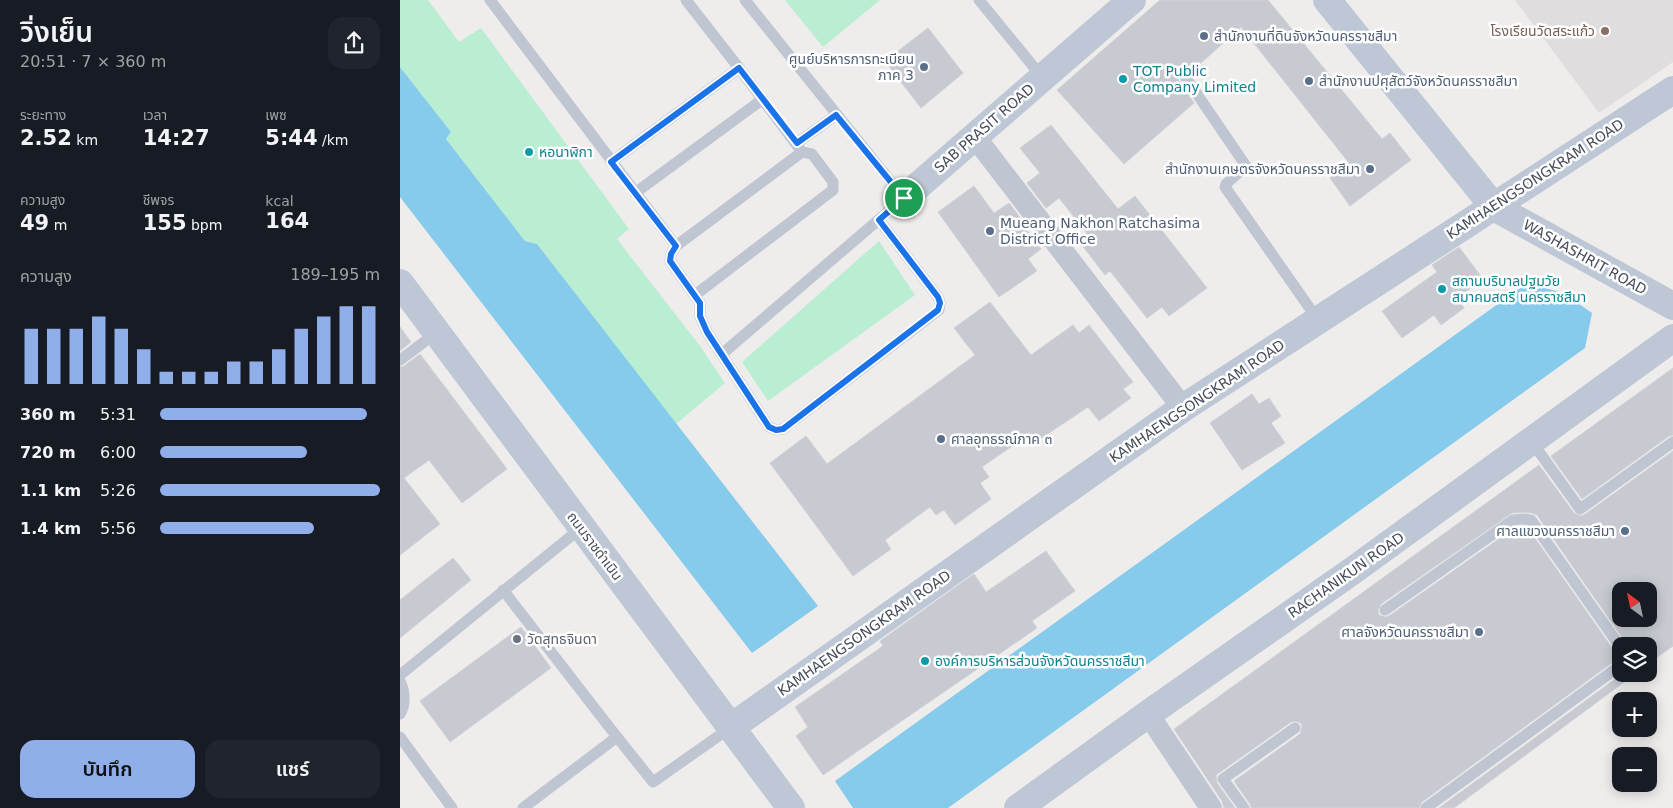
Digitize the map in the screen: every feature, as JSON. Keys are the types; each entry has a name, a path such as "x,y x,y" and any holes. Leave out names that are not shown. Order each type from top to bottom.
{"street":[{"name":"SAB PRASIT ROAD","path":"904,198 1132,0"},
{"name":"WASHASHRIT ROAD","path":"1327,0 1494,207 1673,306"},
{"name":"KAMHAENGSONGKRAM ROAD","path":"730,728 1183,408 1673,90"},
{"path":"975,137 1183,408"},
{"name":"ถนนราชดำเนิน","path":"400,283 791,808"},
{"name":"RACHANIKUN ROAD","path":"1018,808 1532,442 1673,338"},
{"path":"1148,714 1210,808"}],"lane":[{"path":"490,0 676,246"},
{"path":"686,0 800,147 812,154 833,182 833,190 694,295"},
{"path":"745,0 904,198"},
{"path":"979,0 1042,77"},
{"path":"611,162 739,68"},
{"path":"1182,72 1246,166 1225,187 1318,320"},
{"path":"635,193 763,100"},
{"path":"836,115 800,147 676,246 671,254 670,261 700,303 700,316 707,332 769,427 776,430 783,429 938,310 940,303 938,297 879,220"},
{"name":"SAB PRASIT ROAD","path":"722,354 904,198"},
{"path":"400,360 436,333"},
{"path":"1532,442 1580,509 1673,442"},
{"path":"1385,610 1513,520 1523,518 1531,520 1613,637"},
{"path":"400,675 581,528"},
{"path":"503,590 653,782 730,728"},
{"path":"1426,808 1612,672"},
{"path":"400,682 405,696 400,714"},
{"path":"1244,808 1224,778 1295,728"},
{"path":"400,736 452,808"},
{"path":"523,808 617,737"}],"shaded area":[{"name":"โรงเรียนวัดสระแก้ว","path":"1515,0 1673,0 1673,62 1599,113"}],"green space":[{"path":"400,0 428,0 459,42 481,28 629,229 617,239 700,346 725,383 676,424 537,244 525,241 446,139 451,132 400,67"},
{"path":"785,0 880,0 823,47"},
{"path":"879,241 915,295 768,401 742,362"}],"water":[{"path":"400,67 451,132 446,139 525,241 537,244 818,606 752,653 400,197"},
{"path":"1527,283 1563,293 1592,313 1585,348 948,808 853,808 835,781"}],"building":[{"path":"1160,0 1268,0 1382,139 1390,133 1411,160 1350,206 1330,178 1349,163 1241,27 1191,72 1185,65 1176,68 1176,76 1194,103 1124,164 1057,90"},
{"name":"ศูนย์บริหารการทะเบียน ภาค 3","path":"928,28 963,73 921,108 885,61"},
{"path":"1051,125 1118,209 1135,196 1207,288 1169,316 1162,307 1147,318 1110,271 1105,275 1078,240 1087,233 1059,198 1046,208 1027,183 1040,173 1020,148"},
{"name":"Mueang Nakhon Ratchasima District Office","path":"974,186 994,213 1009,203 1025,224 1023,226 1041,249 1028,259 1037,271 999,297 938,212"},
{"name":"สถานบริบาลปฐมวัย สมาคมสตรี นครราชสีมา","path":"1459,247 1483,279 1457,298 1464,308 1441,325 1434,315 1402,338 1382,311 1437,272 1432,265"},
{"name":"ศาลอุทธรณ์ภาค ๓","path":"990,302 1031,355 1073,325 1079,333 1089,325 1133,382 1123,389 1131,398 1099,421 1088,407 1037,441 1031,433 982,467 989,477 980,483 991,499 955,525 944,510 936,515 930,507 885,540 891,549 853,576 770,463 806,436 827,464 975,355 954,328"},
{"path":"400,327 411,342 400,351"},
{"path":"420,354 507,469 462,503 429,460 404,478 440,524 400,555 400,367"},
{"path":"1673,368 1673,435 1582,499 1551,456"},
{"path":"1252,394 1259,404 1269,398 1281,416 1271,423 1285,443 1242,470 1210,423"},
{"name":"ศาลจังหวัดนครราชสีมา","path":"1673,451 1673,646 1657,657 1657,637 1622,637 1615,628 1658,628 1658,582 1612,582 1612,623 1537,515 1524,512 1512,513 1381,604 1378,610 1379,615 1389,616 1516,527 1527,527 1612,648 1612,663 1422,802 1419,808 1251,808 1234,781 1300,734 1301,723 1295,721 1216,775 1217,783 1235,808 1224,808 1222,801 1174,729 1539,465 1574,513 1580,516"},
{"name":"องค์การบริหารส่วนจังหวัดนครราชสีมา","path":"1046,551 1075,591 1032,621 1037,628 823,775 796,736 808,727 795,707 883,646 880,641 974,574 986,592"},
{"path":"453,558 471,580 400,638 400,600"},
{"path":"521,627 551,668 450,742 420,701"},
{"path":"1612,681 1624,682 1454,808 1439,808"}],"place":[{"name":"โรงเรียนวัดสระแก้ว","path":"1605,31"},
{"name":"สำนักงานที่ดินจังหวัดนครราชสีมา","path":"1204,36"},
{"name":"ศูนย์บริหารการทะเบียน ภาค 3","path":"924,67"},
{"name":"TOT Public Company Limited","path":"1123,79"},
{"name":"สำนักงานปศุสัตว์จังหวัดนครราชสีมา","path":"1309,81"},
{"name":"หอนาฬิกา","path":"529,152"},
{"name":"สำนักงานเกษตรจังหวัดนครราชสีมา","path":"1370,169"},
{"name":"Mueang Nakhon Ratchasima District Office","path":"990,231"},
{"name":"สถานบริบาลปฐมวัย สมาคมสตรี นครราชสีมา","path":"1442,289"},
{"name":"ศาลอุทธรณ์ภาค ๓","path":"941,439"},
{"name":"ศาลแขวงนครราชสีมา","path":"1625,531"},
{"name":"ศาลจังหวัดนครราชสีมา","path":"1479,632"},
{"name":"วัดสุทธจินดา","path":"517,639"},
{"name":"องค์การบริหารส่วนจังหวัดนครราชสีมา","path":"925,661"}],"route":[{"path":"739,68 797,143 836,115 904,198 879,220 938,297 940,303 938,310 783,429 776,430 769,427 707,332 700,316 700,303 670,261 671,254 676,246 611,162 739,68"}]}
